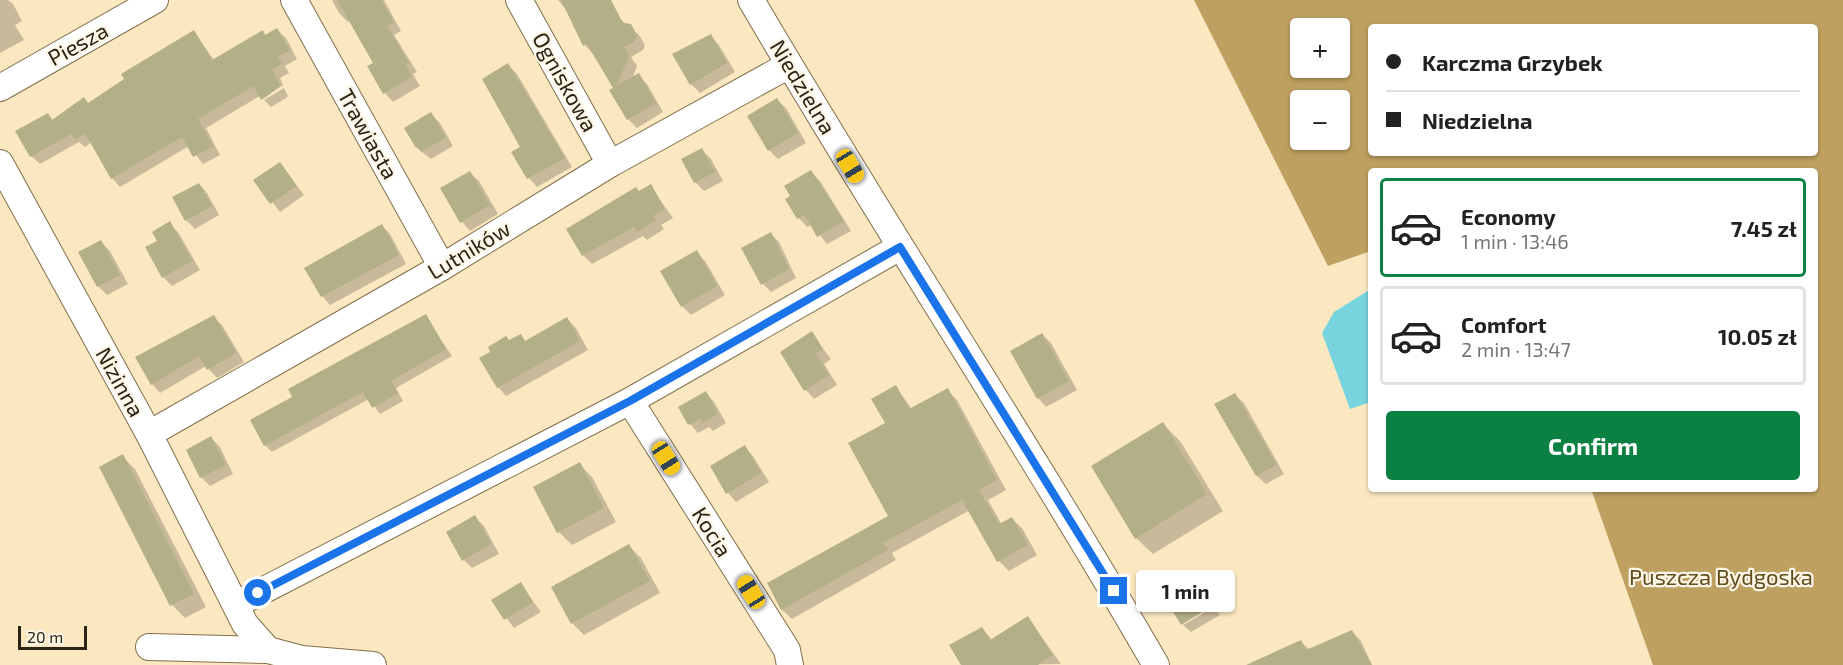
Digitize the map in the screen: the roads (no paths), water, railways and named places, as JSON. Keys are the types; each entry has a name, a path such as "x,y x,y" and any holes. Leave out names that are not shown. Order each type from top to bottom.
{"street":[{"name":"Piesza","path":"0,88 126,7 155,0"},
{"name":"Trawiasta","path":"294,0 442,267"},
{"name":"Ogniskowa","path":"519,0 610,164"},
{"name":"Niedzielna","path":"751,0 900,247 1082,536 1156,665"},
{"name":"Lutników","path":"149,434 442,267 610,164 789,65"},
{"name":"Nizinna","path":"0,162 149,434 237,604 245,624 268,650"},
{"path":"237,604 630,401 900,247"},
{"name":"Kocia","path":"630,401 787,650 790,665"},
{"path":"149,647 268,650 302,659 373,665"}],"water":[{"path":"1368,291 1368,403 1350,409 1322,333 1334,312"}],"park label":[{"name":"Puszcza Bydgoska","path":"1721,577"}]}
